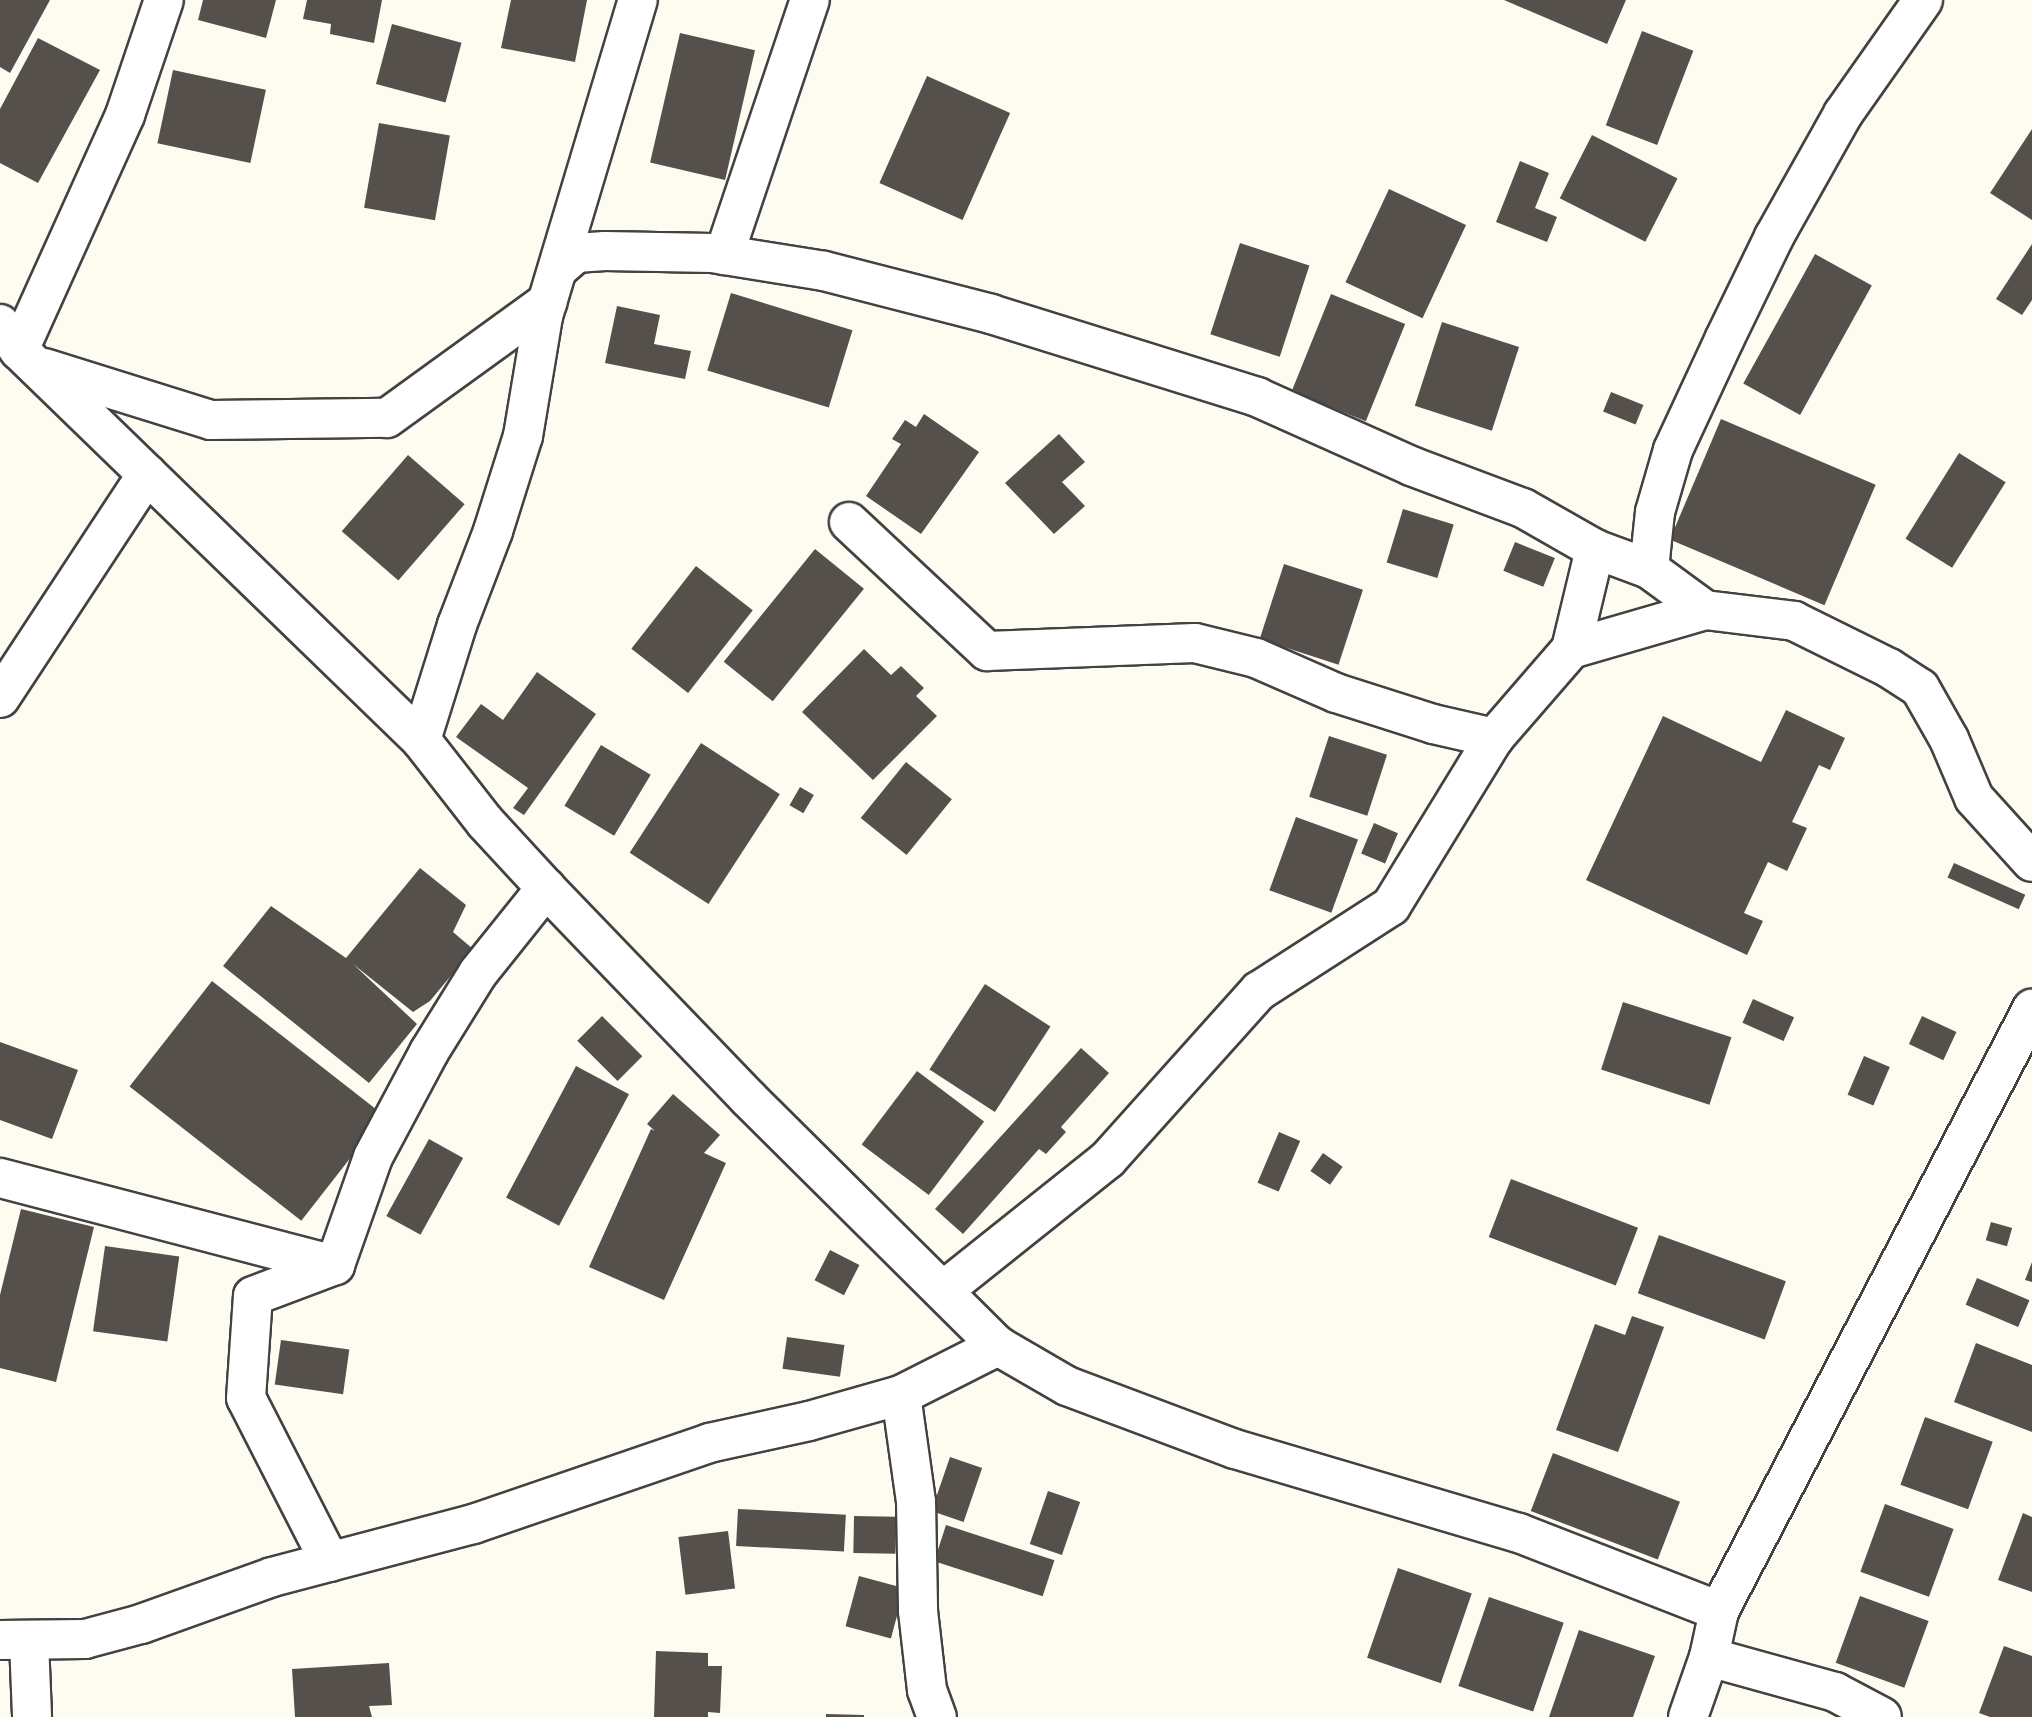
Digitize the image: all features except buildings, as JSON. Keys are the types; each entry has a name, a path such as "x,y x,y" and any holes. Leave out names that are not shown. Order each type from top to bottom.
{"street":[{"path":"18,346 125,116 164,0"},
{"path":"421,740 457,625 493,531 523,436 553,285 638,0"},
{"path":"724,255 810,0"},
{"path":"1649,569 1655,512 1673,450 1725,338 1774,237 1843,114 1923,0"},
{"path":"18,346 211,420 387,418 553,285 576,253 605,251 724,255 824,271 991,314 1256,397 1411,466 1523,508 1595,549 1649,569 1705,610"},
{"path":"18,346 421,740 485,822 546,888 748,1098 998,1346 1067,1386 1234,1449 1519,1533 1719,1611"},
{"path":"0,698 147,474"},
{"path":"849,522 987,651 1195,643 1256,658 1336,693 1433,724 1494,738"},
{"path":"944,1290 1108,1159 1259,991 1391,906 1494,738 1571,649 1595,549"},
{"path":"1571,649 1705,610 1794,621 1889,668 1920,688 1949,739 1974,798 2032,862"},
{"path":"330,1562 246,1398 253,1296 335,1265 373,1157 429,1052 478,973 546,888"},
{"path":"1688,1717 1709,1657 1719,1611 2032,1010"},
{"path":"0,1178 335,1265"},
{"path":"32,1717 15,1641 85,1639 141,1624 272,1577 473,1524 709,1443 810,1421 901,1395 998,1346"},
{"path":"901,1395 916,1502 918,1611 927,1690 937,1717"},
{"path":"1709,1657 1835,1692 1882,1717"}]}
